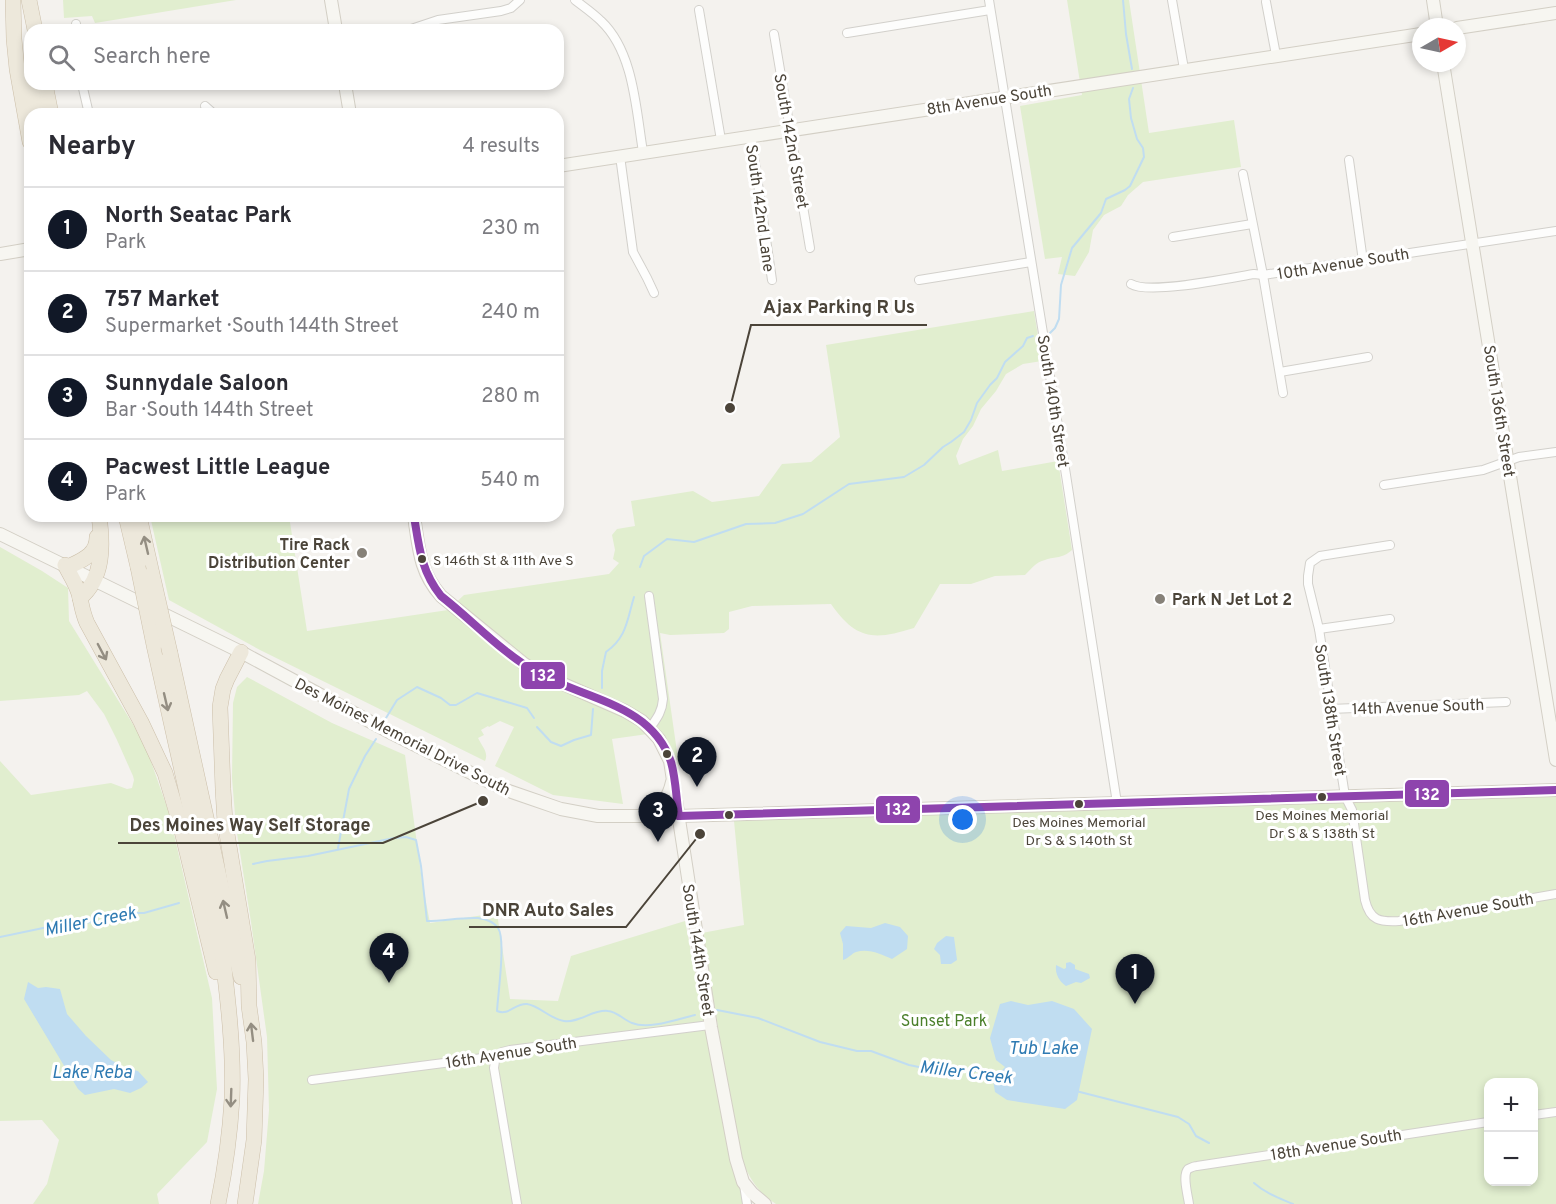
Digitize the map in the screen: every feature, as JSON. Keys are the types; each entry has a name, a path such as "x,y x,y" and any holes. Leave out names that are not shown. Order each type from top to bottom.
{"highway":[{"path":"29,0 34,24"},
{"path":"13,5 24,55"},
{"path":"13,5 17,69 24,108"},
{"path":"32,90 36,108"},
{"path":"46,90 50,108"},
{"path":"97,522 97,542 93,551 88,557 66,566 75,583 87,623 141,722 165,773 189,858 231,1040"},
{"path":"80,598 88,592 95,581 98,570 101,544 98,522"},
{"path":"127,522 222,951 231,1040 232,1098 218,1204"},
{"path":"140,522 224,905 249,1006"},
{"path":"241,652 223,690 220,717 225,822 248,960 249,1006 255,1070 254,1140 245,1204"}],"street":[{"path":"331,0 335,24"},
{"path":"426,24 438,20 501,11 511,8 520,0"},
{"path":"575,0 602,22 619,46 626,61 643,152"},
{"name":"South 140th Street","path":"988,0 1117,802"},
{"path":"1172,0 1184,69"},
{"path":"1433,0 1436,18"},
{"path":"1266,2 1276,55"},
{"path":"699,10 721,140"},
{"path":"847,33 990,10"},
{"path":"1466,27 1556,14"},
{"name":"South 142nd Street","path":"774,34 810,248"},
{"name":"8th Avenue South","path":"564,165 1412,35"},
{"name":"South 136th Street","path":"1444,72 1556,760"},
{"path":"83,90 87,108"},
{"path":"346,90 349,108"},
{"name":"South 142nd Lane","path":"751,136 772,280"},
{"path":"620,156 633,252 654,293"},
{"path":"1349,160 1363,261"},
{"path":"1243,174 1283,393"},
{"path":"1173,237 1252,224"},
{"name":"10th Avenue South","path":"1131,284 1137,288 1162,288 1363,261 1556,231"},
{"path":"0,254 24,250"},
{"path":"919,280 1031,262"},
{"path":"1280,372 1368,357"},
{"path":"1384,485 1483,470 1519,457 1556,452"},
{"path":"415,522 423,568 441,596 523,663 550,679 625,711 650,728 660,714 663,699 649,596"},
{"name":"Des Moines Memorial Drive South","path":"0,534 241,652 393,734 503,789 561,809 598,816 678,816 1556,790"},
{"name":"South 138th Street","path":"1380,921 1372,916 1366,906 1352,810 1345,796 1319,629 1308,584 1308,570 1310,563 1320,556 1390,545"},
{"path":"1319,629 1390,619"},
{"name":"14th Avenue South","path":"1330,709 1506,702"},
{"name":"South 144th Street","path":"650,728 665,749 670,761 710,1025 747,1204"},
{"path":"640,816 656,808 666,799 673,778"},
{"name":"16th Avenue South","path":"1380,921 1399,921 1556,894"},
{"name":"16th Avenue South","path":"312,1080 498,1056 510,1050 710,1025"},
{"path":"498,1056 494,1068 517,1204"},
{"path":"1538,1114 1556,1112"},
{"name":"18th Avenue South","path":"1189,1204 1186,1173 1188,1169 1197,1166 1484,1123"},
{"path":"743,1182 765,1204"}],"green space":[{"path":"63,0 236,0 95,23 92,16 64,18"},
{"path":"1067,0 1129,0 1149,133 1234,120 1241,167 1143,182 1128,195 1121,206 1104,215 1093,230 1089,252 1075,276 1058,274 1062,257 1045,259 1020,106 1082,95"},
{"path":"1034,311 1042,361 1023,364 1006,374 981,409 973,426 963,439 956,456 959,465 998,450 1002,471 1058,461 1072,550 1062,556 1039,562 1025,575 995,576 971,584 940,584 914,628 888,635 858,631 840,616 831,604 752,606 729,612 729,629 724,633 670,635 660,633 679,766 665,768 655,733 612,739 623,804 553,795 495,766 514,727 500,721 481,730 484,735 478,738 486,752 485,761 260,650 169,600 151,522 290,522 307,631 448,610 464,595 609,574 619,563 613,559 615,550 612,535 617,529 635,526 631,501 693,491 712,502 759,496 782,464 811,462 840,437 826,345"},
{"path":"0,547 68,588 69,621 134,726 148,753 169,813 212,998 217,1089 207,1142 157,1194 159,1204 33,1204 47,1184 59,1140 42,1120 0,1121 0,761 31,795 111,783 127,789 132,788 134,780 104,714 87,691 79,695 0,701"},
{"path":"247,677 332,723 405,755 430,923 497,913 510,999 558,1001 571,956 685,921 736,1181 752,1204 258,1204 264,1171 269,1110 267,1037 236,827 232,778 233,703 237,687"},
{"name":"Sunset Park","path":"1556,794 1556,1204 1193,1204 1190,1184 1185,1180 1186,1204 776,1204 754,1183 740,1156 702,933 744,925 734,821"}],"water":[{"path":"885,923 900,927 908,936 907,949 892,959 865,951 856,952 843,960 840,933 846,926 871,928"},
{"path":"946,936 954,937 957,960 951,964 941,964 940,955 934,949 937,943"},
{"path":"1070,962 1075,965 1075,969 1089,974 1090,978 1081,983 1076,982 1066,986 1059,980 1056,965 1064,969 1066,963"},
{"name":"Lake Reba","path":"28,982 38,988 60,989 67,1014 86,1036 111,1060 138,1071 148,1082 130,1093 114,1089 85,1095 78,1089 24,999"},
{"name":"Tub Lake","path":"1011,1001 1028,1005 1052,1001 1074,1009 1092,1029 1077,1100 1065,1109 1007,1100 995,1092 993,1080 1005,1067 996,1060 990,1038 1000,1004"}],"waterway":[{"path":"1123,0 1132,69"},
{"path":"1050,333 1059,319 1061,285 1072,248 1101,213 1106,199 1130,186 1144,157 1143,148 1137,139 1131,118 1129,99 1133,88"},
{"path":"640,567 644,556 667,539 694,542 746,524 775,523 803,514 849,484 904,477 924,465 964,432 977,403 997,378 1005,362 1023,346 1027,338 1033,336"},
{"path":"602,688 602,671 606,652 622,634 634,597"},
{"name":"Miller Creek","path":"386,718 397,700 417,687 441,698 450,705 456,705 477,693 527,708 534,718"},
{"path":"537,727 551,742 561,746 591,735 593,709"},
{"name":"Miller Creek","path":"338,848 349,789 376,739"},
{"name":"Miller Creek","path":"253,864 308,856 394,838 406,837 416,840 427,921 478,918 489,921 498,928 501,955 497,1011 505,1012 527,1004 564,1021 608,1011 639,1025 664,1023 695,1015"},
{"name":"Miller Creek","path":"0,937 48,927 100,921 130,913 144,913 179,903"},
{"name":"Miller Creek","path":"717,1010 758,1018 820,1042 857,1051 871,1051 909,1065 1000,1074"},
{"name":"Miller Creek","path":"1076,1091 1178,1117 1189,1124 1196,1136 1209,1143"},
{"name":"Miller Creek","path":"1254,1183 1293,1204"}],"transit line":[{"name":"132","path":"415,522 425,568 441,596 525,665 556,682 615,706 633,715 649,727 662,743 671,762 679,816"},
{"name":"132","path":"679,816 1556,790"}],"place":[{"name":"Ajax Parking R Us","path":"730,408"},
{"name":"Tire Rack Distribution Center","path":"362,553"},
{"name":"S 146th St & 11th Ave S","path":"422,559"},
{"name":"Park N Jet Lot 2","path":"1160,599"},
{"name":"757 Market","path":"697,787"},
{"name":"Des Moines Memorial Dr S & S 138th St","path":"1322,797"},
{"name":"Des Moines Way Self Storage","path":"483,801"},
{"name":"Des Moines Memorial Dr S & S 140th St","path":"1079,804"},
{"name":"DNR Auto Sales","path":"700,834"},
{"name":"Sunnydale Saloon","path":"658,842"},
{"name":"Pacwest Little League","path":"389,983"},
{"name":"North Seatac Park","path":"1135,1004"}]}
